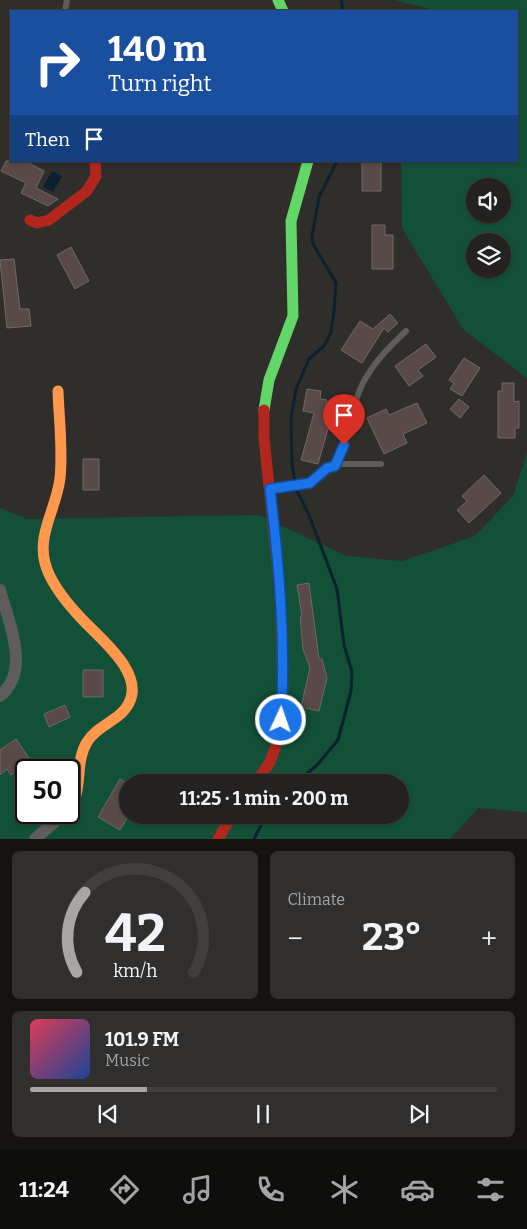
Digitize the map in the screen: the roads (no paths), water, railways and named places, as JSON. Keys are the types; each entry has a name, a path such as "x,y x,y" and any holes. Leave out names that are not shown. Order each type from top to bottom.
{"main road":[{"path":"30,220 43,223 49,220 87,191 96,176 95,162"},
{"path":"262,774 270,762 278,740 283,693 281,600 275,489 263,430 265,402 270,380 293,316 294,285 291,221 308,162"},
{"path":"58,391 60,479 43,538 45,563 59,592 114,652 130,677 133,689 130,701 123,711 94,733 86,743 81,760 80,776"},
{"path":"218,839 227,824"}],"street":[{"path":"0,590 11,630 17,662 15,676 10,687 0,696"},
{"path":"35,839 53,824"}],"lane":[{"path":"335,466 344,445 359,390 381,357 406,331"},
{"path":"275,489 310,483 327,468 335,466 381,464"}],"water":[{"path":"52,171 62,176 53,192 43,187"}],"waterway":[{"path":"341,0 343,10"},
{"path":"306,774 317,765 338,740 351,691 352,672 344,645 337,589 309,515 296,489 292,464 291,419 296,389 309,359 324,346 331,332 336,283 313,244 312,236 319,197 336,162"},
{"path":"254,839 262,824"}]}
